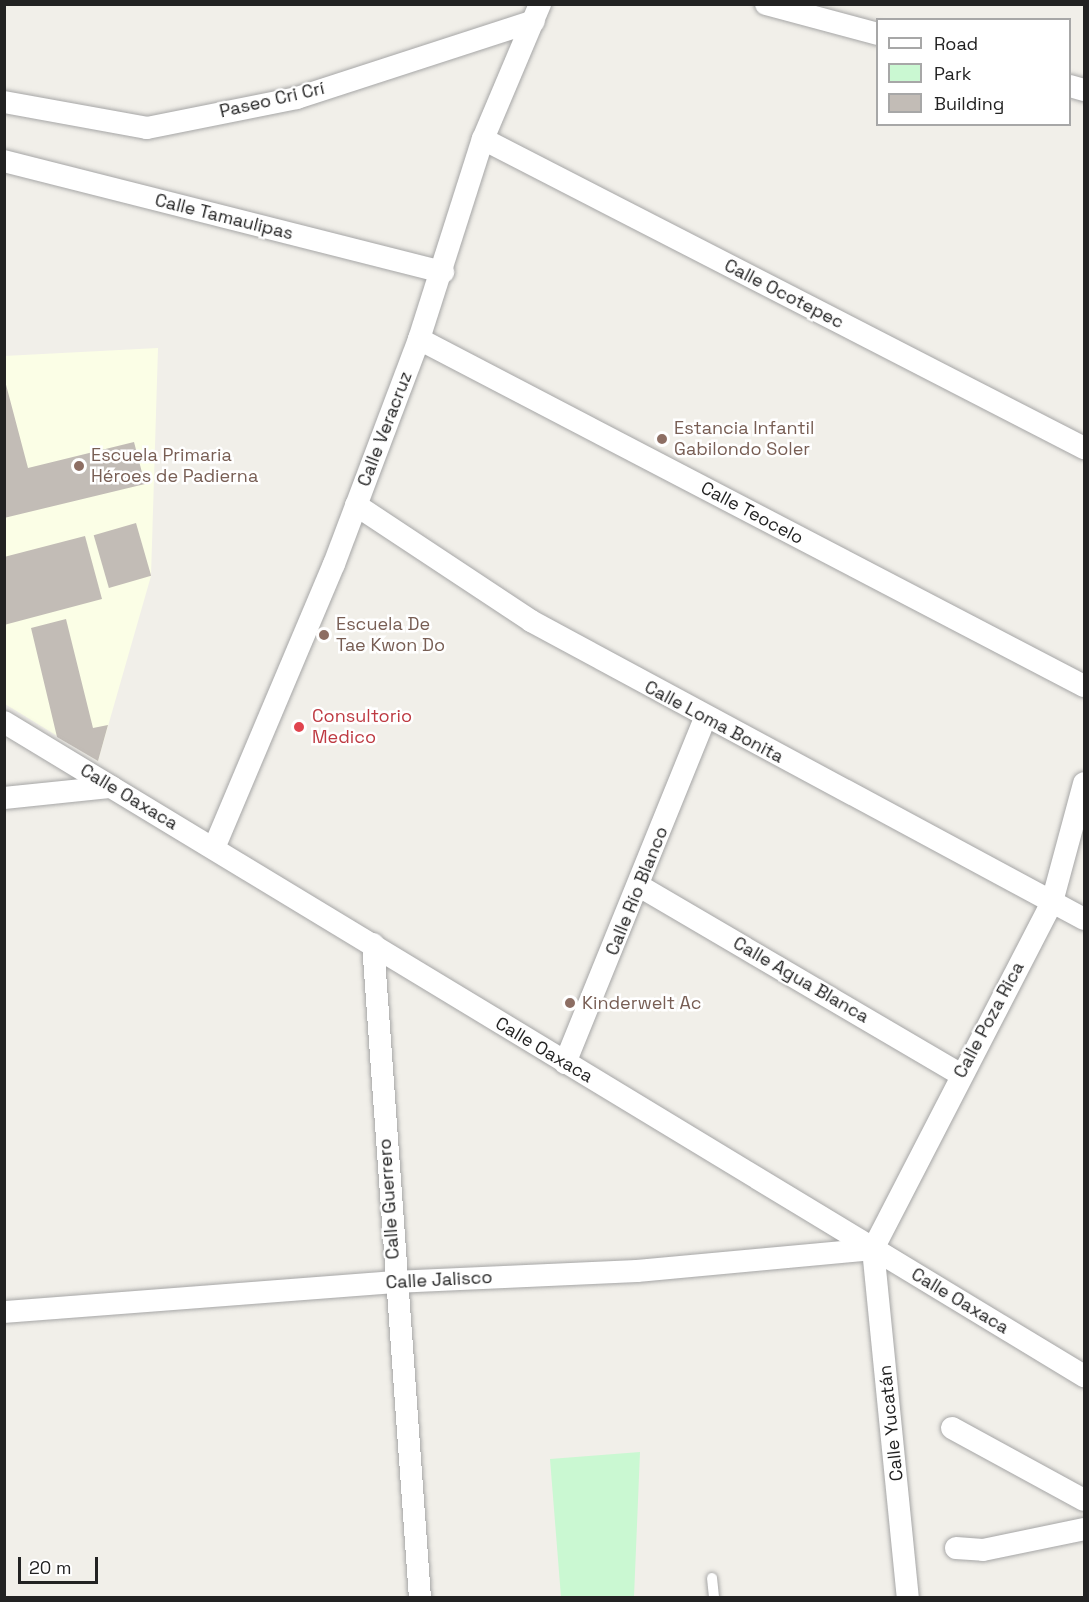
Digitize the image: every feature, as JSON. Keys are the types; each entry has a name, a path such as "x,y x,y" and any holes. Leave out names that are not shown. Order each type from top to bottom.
{"street":[{"path":"766,4 876,33"},
{"name":"Paseo Cri Crí","path":"4,102 147,128 297,98 537,13"},
{"name":"Calle Veracruz","path":"214,848 356,505 443,272 483,139 537,13"},
{"name":"Calle Ocotepec","path":"483,139 1084,448"},
{"name":"Calle Tamaulipas","path":"4,161 443,272"},
{"name":"Calle Teocelo","path":"419,339 1084,686"},
{"name":"Calle Loma Bonita","path":"356,505 531,621 705,718 1084,919"},
{"name":"Calle Río Blanco","path":"566,1063 641,887 705,718"},
{"name":"Calle Oaxaca","path":"4,722 1084,1376"},
{"name":"Calle Poza Rica","path":"873,1249 960,1074 1052,902 1084,783"},
{"path":"4,798 111,787"},
{"name":"Calle Agua Blanca","path":"641,887 960,1074"},
{"name":"Calle Guerrero","path":"373,944 394,1282 420,1598"},
{"name":"Calle Jalisco","path":"4,1312 394,1282 637,1271 873,1249"},
{"name":"Calle Yucatán","path":"873,1249 908,1598"},
{"path":"952,1428 1084,1500"},
{"path":"956,1548 983,1550 1084,1529"}],"lane":[{"path":"712,1578 714,1598"}],"shaded area":[{"name":"Escuela Primaria Héroes de Padierna","path":"158,348 151,576 98,761 5,704 4,356"}],"green space":[{"path":"640,1452 634,1597 561,1597 550,1459"}],"building":[{"path":"4,377 28,468 134,442 145,484 4,518"},
{"path":"136,523 151,576 109,588 94,535"},
{"path":"85,536 102,599 4,625 4,557"},
{"path":"66,619 93,728 108,725 98,761 57,737 31,628"}],"place":[{"name":"Estancia Infantil Gabilondo Soler","path":"662,439"},
{"name":"Escuela Primaria Héroes de Padierna","path":"79,466"},
{"name":"Escuela De Tae Kwon Do","path":"324,635"},
{"name":"Consultorio Medico","path":"299,727"},
{"name":"Kinderwelt Ac","path":"570,1003"}]}
